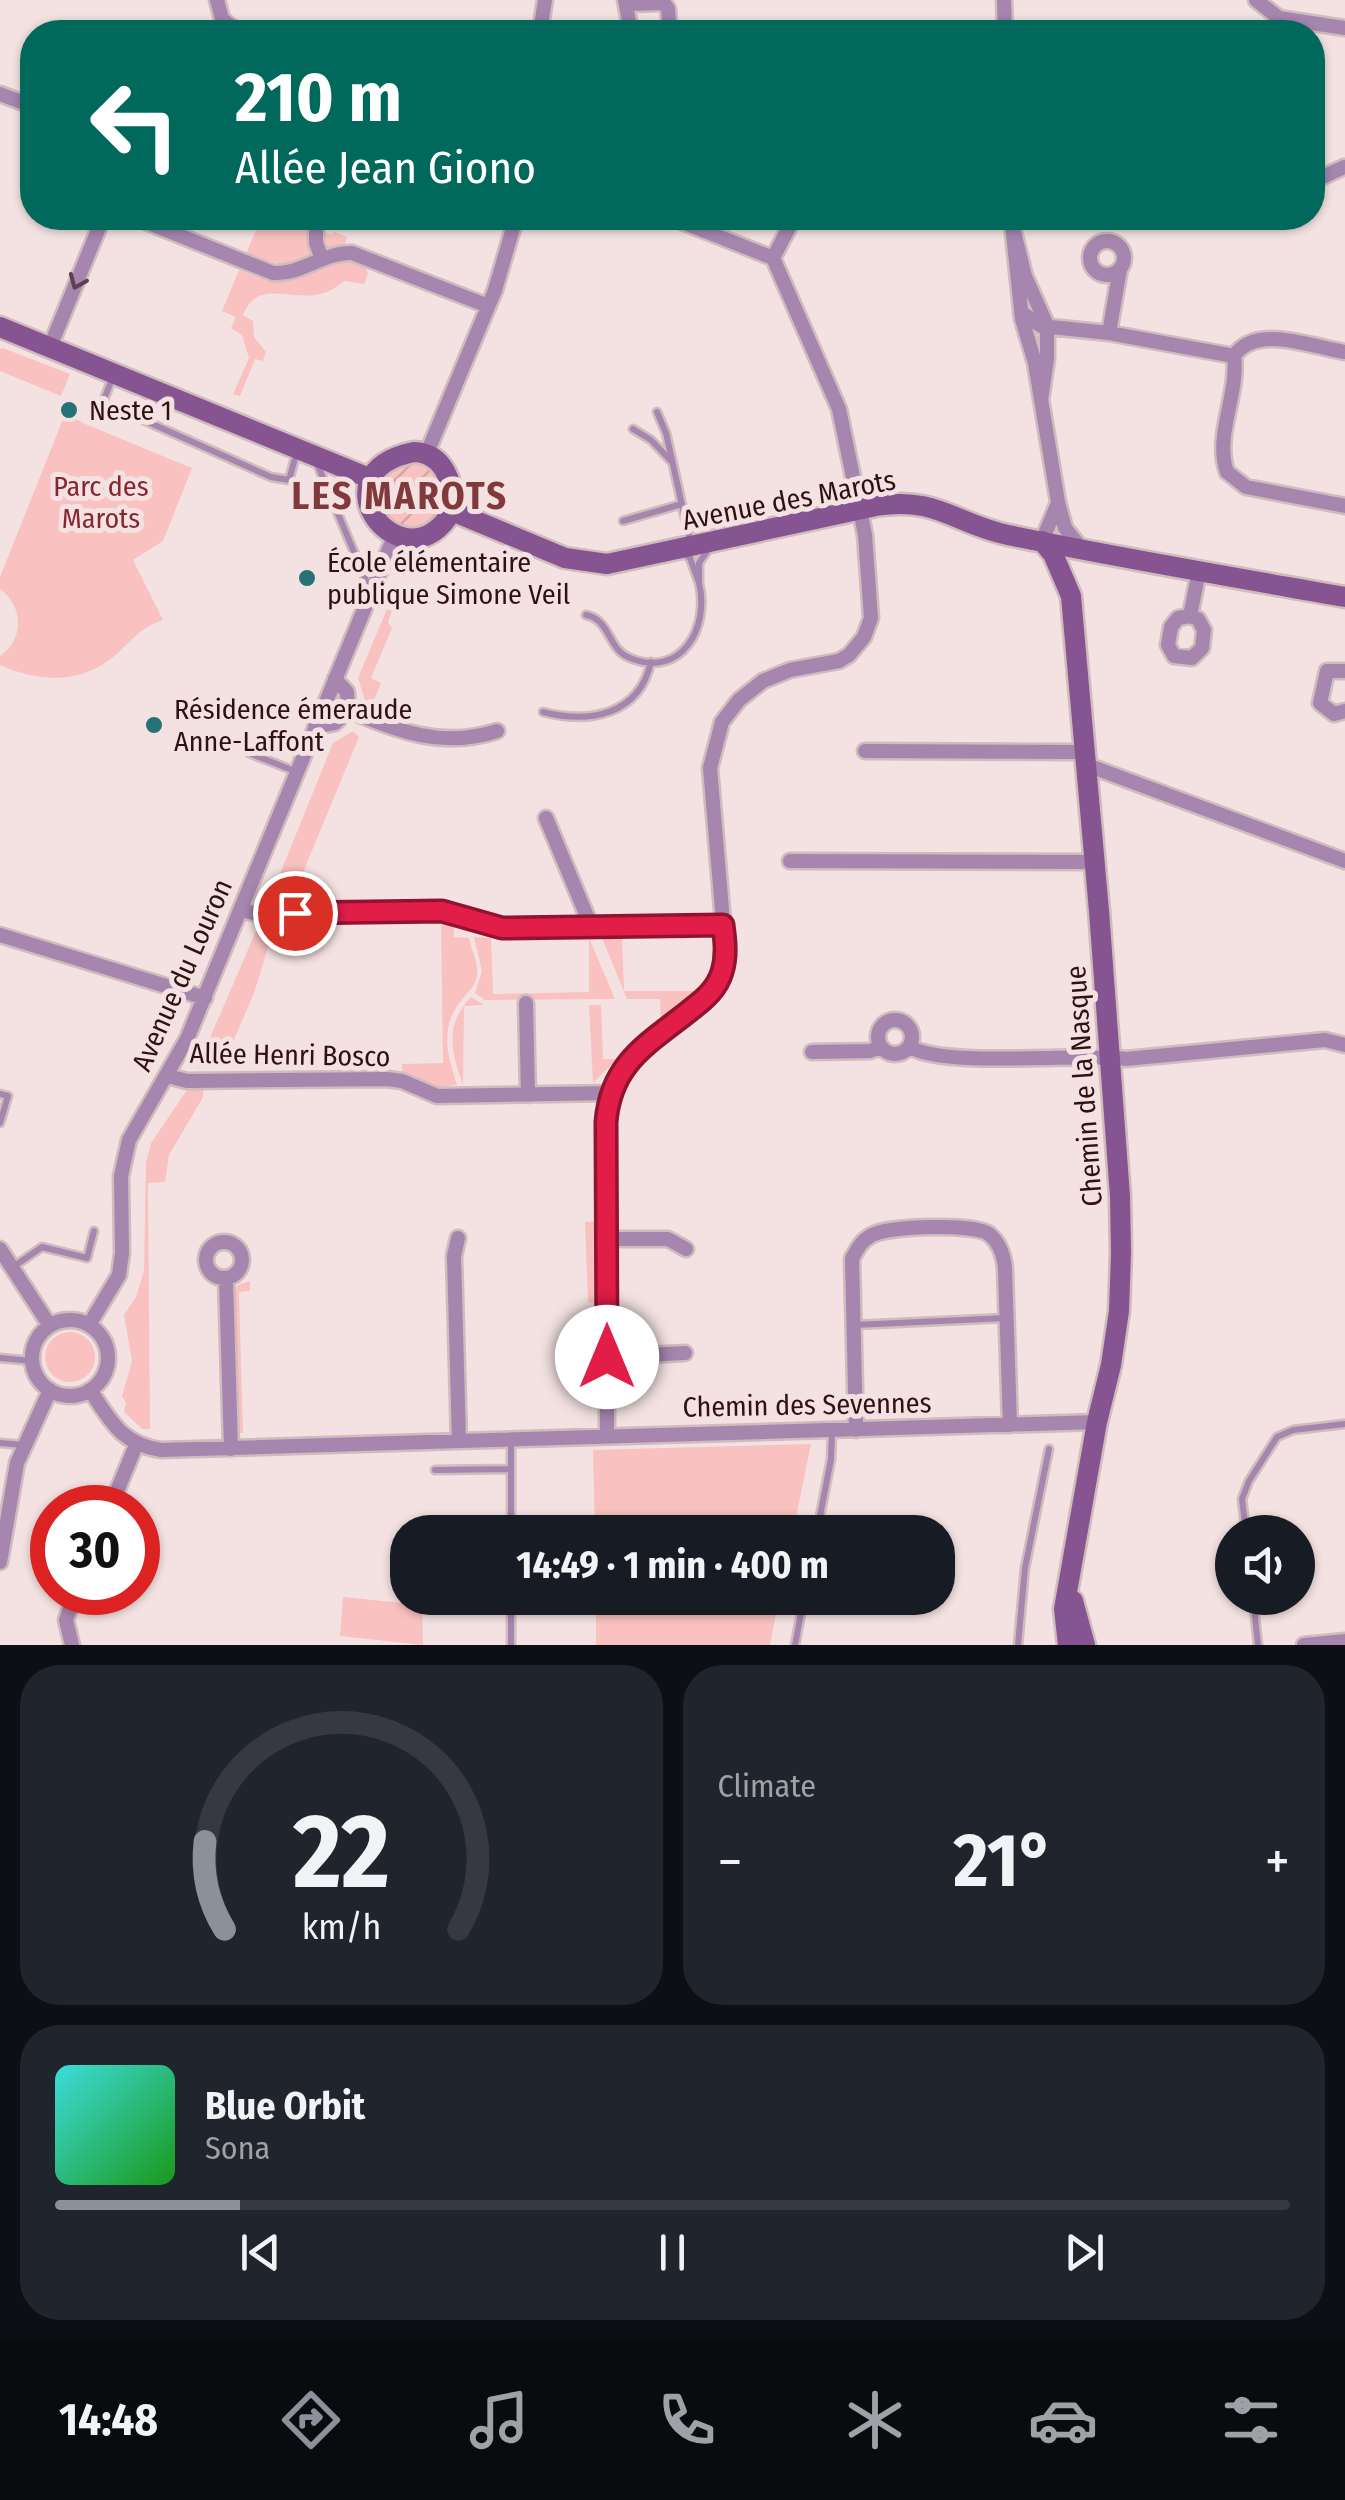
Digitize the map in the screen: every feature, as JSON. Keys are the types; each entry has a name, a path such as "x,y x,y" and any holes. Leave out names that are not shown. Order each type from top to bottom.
{"street":[{"path":"1256,0 1274,20"},
{"path":"627,2 664,3 669,20"},
{"path":"50,347 99,230"},
{"path":"166,230 273,272 289,272 342,253 364,256 488,306"},
{"path":"316,230 322,259"},
{"path":"428,453 488,306 512,230"},
{"path":"608,1435 606,1122 610,1093 630,1059 716,986 725,955 710,768 716,738 730,711 750,690 777,674 839,660 864,638 872,606 866,535 839,410 774,258 703,230"},
{"path":"774,258 788,230"},
{"path":"1013,230 1021,308 1058,502 1064,528 1080,550 1066,554 1064,574"},
{"path":"1014,230 1024,276 1047,326 1041,400"},
{"path":"1108,332 1120,270"},
{"path":"1021,308 1038,304"},
{"path":"1021,308 1036,325 1108,332 1234,356"},
{"path":"1032,350 1035,337 1047,326"},
{"path":"0,328 369,478"},
{"path":"1345,352 1262,338 1245,344 1234,356 1235,385 1223,455 1227,472 1246,487 1345,506"},
{"path":"406,453 428,453 439,462 449,480 452,511 442,525 426,534 394,536 382,528 372,511 369,478 385,462 406,453"},
{"path":"1042,541 1058,502"},
{"name":"Avenue des Marots","path":"452,511 557,555 581,562 614,563 860,509 917,503 942,509 993,531 1080,550 1345,596"},
{"name":"Avenue du Louron","path":"89,1325 119,1274 121,1176 129,1140 168,1076 205,998 394,536"},
{"name":"Chemin de la Nasque","path":"1042,541 1064,574 1072,596"},
{"name":"Chemin de la Nasque","path":"1068,1645 1064,1609 1111,1365 1120,1272 1120,1196 1072,596 1080,550"},
{"path":"1190,616 1199,571"},
{"path":"1345,661 1344,670 1327,671 1320,703 1334,714 1345,711"},
{"path":"316,727 335,723 348,710 347,692 335,679"},
{"path":"348,710 413,736 474,736 497,731"},
{"path":"865,751 1086,758 1345,861"},
{"path":"546,818 592,926"},
{"path":"790,860 1095,862"},
{"path":"241,910 258,914 442,911 502,928 723,925"},
{"path":"0,936 205,998"},
{"path":"526,1003 528,1094"},
{"path":"812,1052 870,1051 881,1047 897,1054 910,1047 910,1027 894,1020 880,1030 881,1047"},
{"path":"910,1047 938,1057 1126,1059 1325,1040 1345,1045"},
{"name":"Allée Henri Bosco","path":"168,1076 187,1081 387,1078 438,1096 610,1093"},
{"path":"856,1430 851,1277 855,1253 871,1235 891,1230 966,1228 988,1234 1000,1248 1004,1262 1010,1425"},
{"path":"225,1235 240,1251 243,1263 237,1274 226,1279 214,1276 206,1260 210,1249 225,1235"},
{"path":"458,1238 454,1256 459,1441"},
{"path":"608,1239 668,1239 686,1249"},
{"path":"0,1248 50,1326"},
{"path":"226,1279 231,1448"},
{"path":"69,1320 89,1325 102,1339 108,1358 103,1376 90,1390 70,1396 50,1390 37,1377 32,1361 37,1339 50,1326 69,1320"},
{"path":"607,1357 685,1354"},
{"path":"0,1562 23,1445 50,1390"},
{"path":"90,1390 108,1418 136,1445 119,1485"},
{"name":"Chemin des Sevennes","path":"136,1445 161,1450 1097,1422"},
{"name":"Chemin de la Nasque","path":"1071,1570 1073,1608 1086,1645"},
{"path":"68,1615 72,1645"},
{"path":"1304,1645 1345,1641"}],"lane":[{"path":"114,374 103,402 272,477 288,480 306,452"},
{"path":"658,412 682,504 684,549 700,584"},
{"path":"633,429 651,440 673,463"},
{"path":"306,452 370,592"},
{"path":"624,521 682,504"},
{"path":"586,615 601,622 625,656 651,662 684,650 696,636 704,608 700,558 720,540"},
{"path":"543,712 580,718 618,707 640,691 651,662"},
{"path":"248,753 297,772"},
{"path":"0,1094 8,1096 0,1124"},
{"path":"12,1267 42,1248 87,1258 94,1231"},
{"path":"852,1325 1007,1318"},
{"path":"0,1358 32,1361"},
{"path":"1244,1515 1242,1499 1248,1481 1277,1437 1293,1430 1345,1424"},
{"path":"820,1515 832,1431"},
{"path":"511,1439 511,1515"},
{"path":"0,1443 23,1445"},
{"path":"1018,1645 1025,1568 1048,1449"},
{"path":"435,1470 511,1470"},
{"path":"511,1615 511,1645"},
{"path":"795,1645 801,1615"},
{"path":"1255,1615 1258,1645"}],"green space":[{"path":"256,230 319,230 347,237 345,244 282,265 246,254"},
{"path":"350,259 364,263 368,274 364,284 344,281 315,295 261,295 251,302 243,315 253,321 254,337 266,352 263,361 255,359 240,396 233,394 249,358 242,335 231,328 236,317 222,311 239,270 277,282 289,281"},
{"path":"3,348 70,374 61,396 0,371"},
{"name":"Parc des Marots","path":"69,404 74,406 70,416 85,424 192,468 163,541 133,560 163,620 144,629 106,663 62,678 31,675 0,665 0,656 13,641 18,623 13,605 0,589 0,577"},
{"path":"411,462 435,471 444,495 435,519 411,528 387,519 378,495 387,471"},
{"path":"387,609 392,611 388,622 392,628 371,678 381,683 369,713 358,678"},
{"path":"353,731 359,737 292,899 269,901 333,743"},
{"path":"441,920 454,921 454,937 469,938 477,971 474,984 449,1023 448,1053 457,1085 447,1089 431,1088 402,1074 402,1064 443,1063"},
{"path":"276,922 254,993 222,1067 197,1068 259,924"},
{"path":"474,937 491,938 493,994 589,992 589,938 615,999 485,1000 475,993 482,971"},
{"path":"602,938 622,938 624,991 692,991 697,996 661,1026 660,999 627,999"},
{"path":"471,997 484,1005 464,1006 463,1085 455,1061 453,1028 462,1008"},
{"path":"589,1005 601,1005 603,1059 617,1059 593,1083"},
{"path":"187,1090 203,1090 203,1097 169,1155 165,1182 148,1183 150,1429 142,1429 124,1412 126,1403 122,1396 132,1361 124,1315 136,1297 144,1271 146,1163 151,1143"},
{"path":"596,1214 600,1332 596,1332 596,1303 588,1302 585,1222 596,1221"},
{"path":"250,1281 250,1291 239,1292 243,1433 236,1433 233,1292 238,1285"},
{"path":"70,1332 87,1340 95,1357 87,1374 70,1382 53,1374 45,1357 53,1340"},
{"path":"811,1444 796,1515 595,1515 593,1450"},
{"path":"343,1597 390,1602 390,1615 422,1615 423,1645 340,1636"},
{"path":"596,1615 776,1615 770,1645 596,1645"}],"place":[{"name":"Neste 1","path":"69,410"},
{"name":"École élémentaire publique Simone Veil","path":"307,578"},
{"name":"Résidence émeraude Anne-Laffont","path":"154,725"}],"district":[{"name":"LES MAROTS","path":"400,496"}],"route":[{"path":"295,913 442,911 502,928 723,925 725,955 716,986 630,1059 610,1093 606,1122 607,1357"}]}
